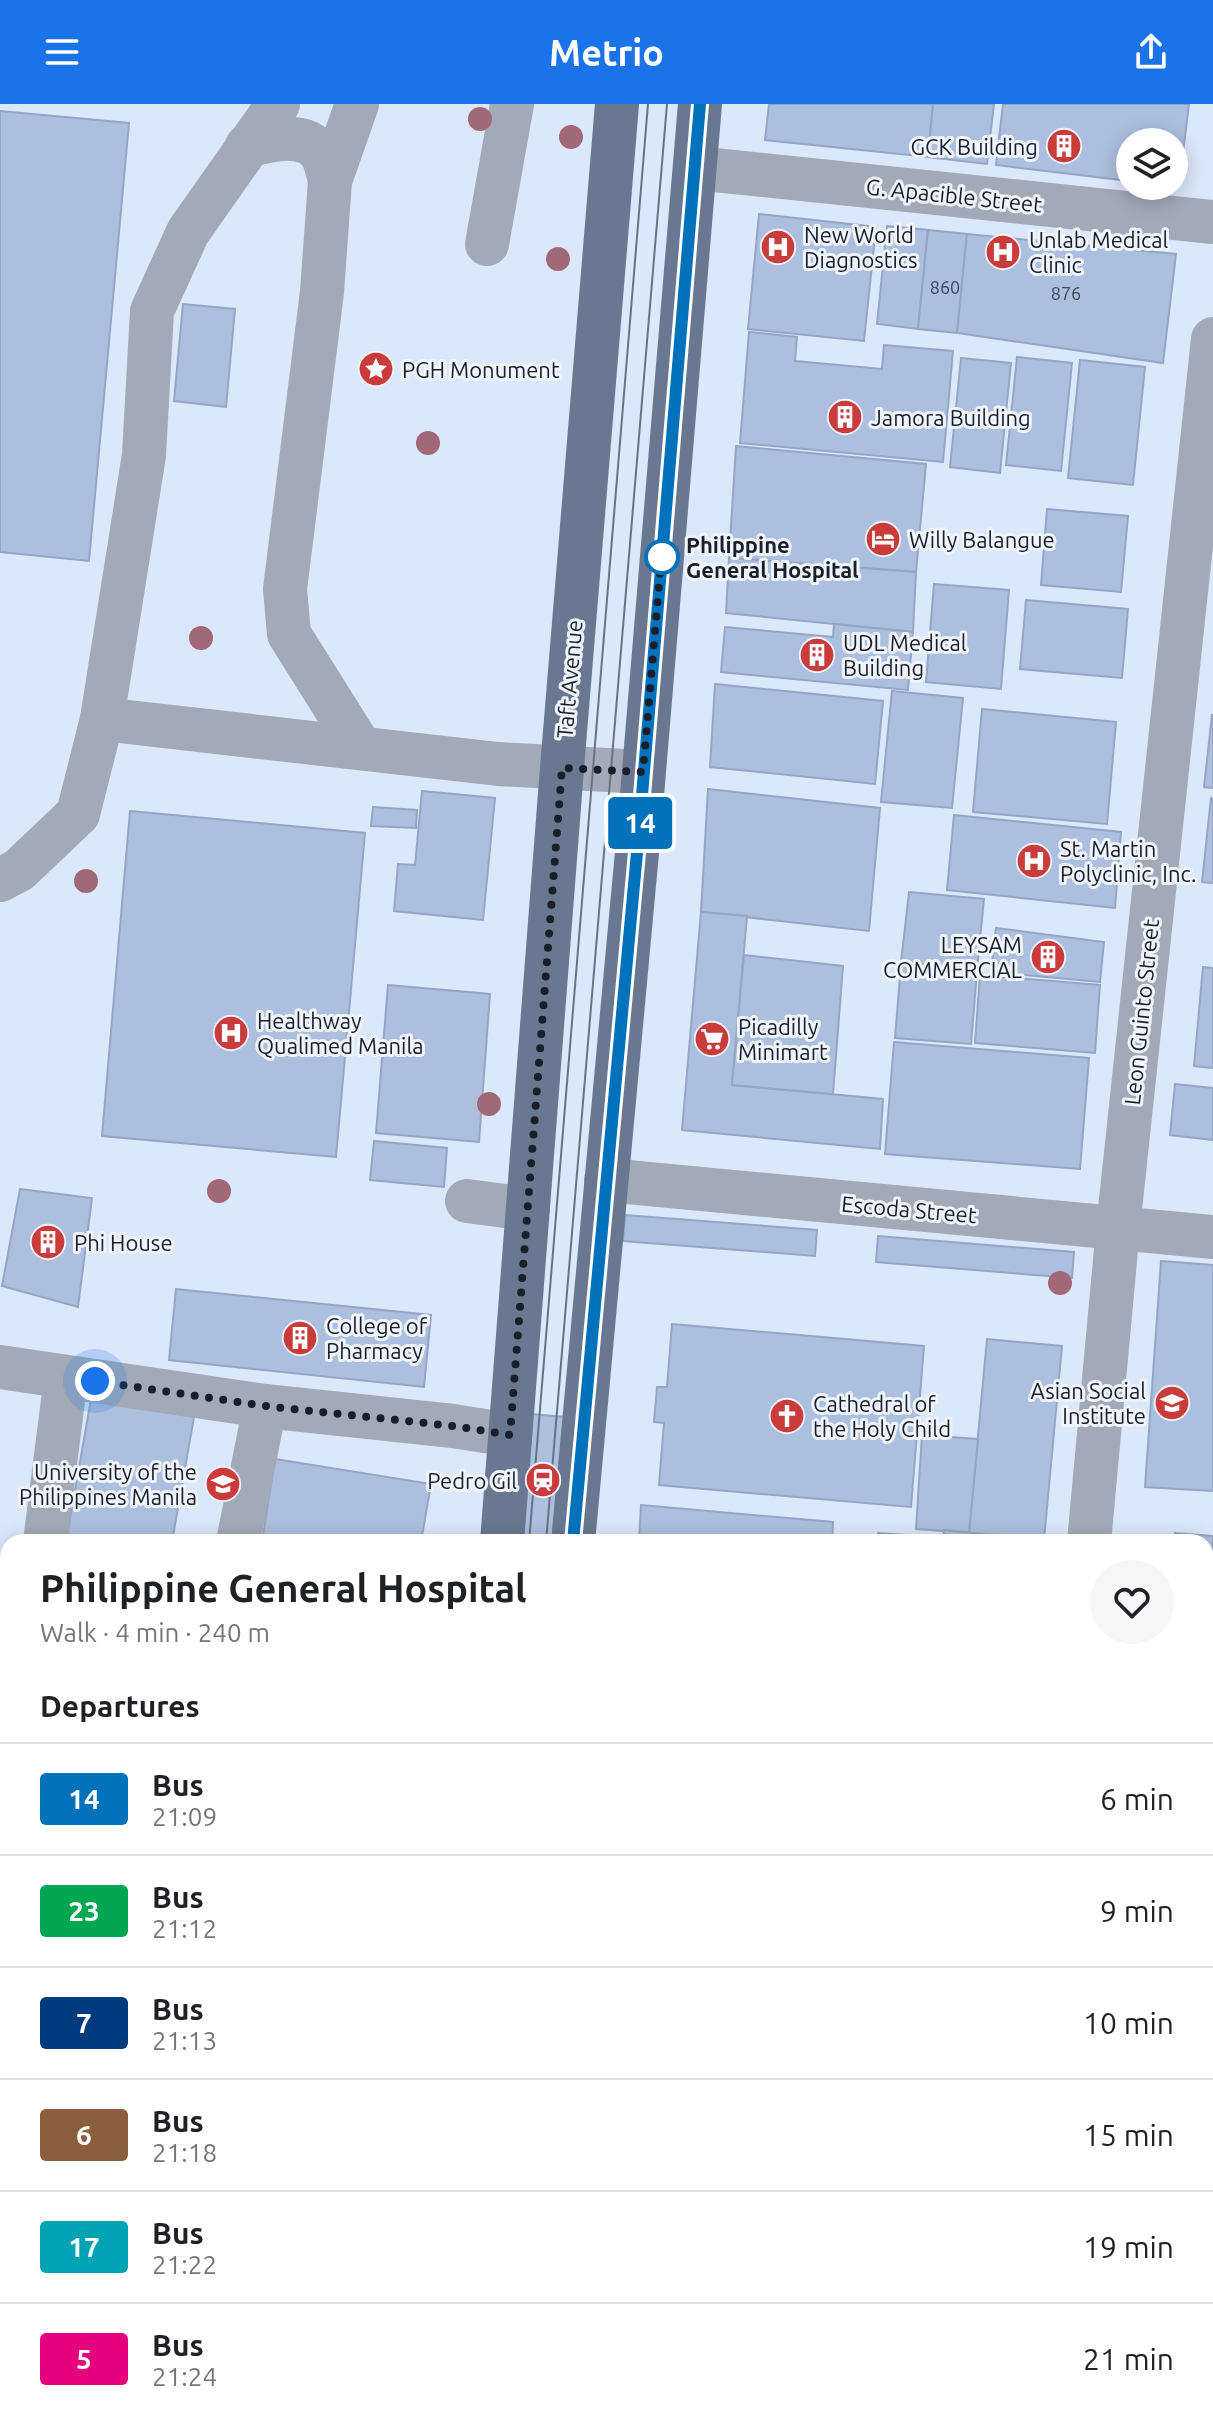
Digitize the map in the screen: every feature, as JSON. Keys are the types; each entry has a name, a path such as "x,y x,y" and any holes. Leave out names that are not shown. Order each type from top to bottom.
{"main road":[{"name":"Taft Avenue","path":"503,1534 617,104"},
{"path":"574,1534 700,104"}],"street":[{"path":"0,880 19,870 78,814 102,719 144,455 152,311 188,232 278,104"},
{"path":"357,104 330,181 322,292 285,589 289,634 360,747"},
{"path":"487,244 512,104"},
{"path":"247,146 278,138 296,139 315,147 322,155 330,181"},
{"name":"G. Apacible Street","path":"695,168 1213,222"},
{"name":"Leon Guinto Street","path":"1090,1534 1118,1228 1213,339"},
{"path":"102,719 562,768 643,772"},
{"name":"Escoda Street","path":"606,1180 1213,1237"},
{"path":"467,1201 528,1209"},
{"path":"0,1367 265,1406 510,1435"},
{"path":"46,1534 66,1377"},
{"path":"240,1534 265,1406"}],"building":[{"path":"769,104 933,104 928,157 765,140"},
{"path":"933,104 994,104 987,164 928,157"},
{"name":"GCK Building","path":"1003,104 1189,104 1186,128 1116,128 1116,179 996,165"},
{"path":"0,111 129,123 89,561 0,552"},
{"path":"759,214 876,227 864,341 748,329"},
{"path":"887,226 928,230 918,329 877,324"},
{"path":"928,230 967,234 957,333 918,329"},
{"path":"967,234 1176,254 1163,363 957,333"},
{"path":"183,304 235,309 226,407 174,401"},
{"name":"Jamora Building","path":"749,332 797,337 795,361 882,369 884,345 953,351 943,462 740,443"},
{"path":"1017,357 1072,363 1061,471 1006,465"},
{"path":"961,358 1011,363 1000,473 950,467"},
{"path":"1080,360 1145,367 1133,485 1068,478"},
{"path":"736,446 926,464 916,572 729,558"},
{"path":"1047,509 1128,516 1121,592 1041,585"},
{"path":"729,558 916,572 913,632 726,613"},
{"path":"934,584 1009,590 1001,689 926,682"},
{"path":"1026,600 1128,609 1122,678 1020,669"},
{"name":"UDL Medical Building","path":"834,624 913,632 908,690 721,672 725,627 833,637"},
{"path":"715,684 883,701 875,784 710,767"},
{"path":"892,691 963,698 952,808 881,802"},
{"path":"982,709 1116,722 1107,824 973,812"},
{"path":"1213,715 1213,788 1204,787"},
{"path":"708,789 880,808 869,931 701,912"},
{"path":"422,791 495,798 483,920 394,911 398,864 415,865"},
{"path":"1213,799 1213,883 1202,882"},
{"path":"373,807 417,810 416,828 371,826"},
{"name":"Healthway Qualimed Manila","path":"130,811 365,833 336,1157 102,1136"},
{"name":"St. Martin Polyclinic, Inc.","path":"954,815 1121,832 1115,908 947,890"},
{"path":"909,892 984,899 977,970 901,962"},
{"path":"701,912 747,916 732,1085 883,1099 880,1149 682,1130"},
{"name":"LEYSAM COMMERCIAL","path":"996,928 1104,942 1100,982 991,972"},
{"path":"744,955 843,966 833,1094 732,1085"},
{"path":"901,965 977,972 971,1044 895,1038"},
{"path":"1203,967 1213,968 1213,1068 1194,1066"},
{"path":"980,975 1100,985 1095,1053 975,1043"},
{"path":"388,985 490,994 479,1142 376,1133"},
{"path":"894,1042 1089,1058 1080,1169 885,1154"},
{"path":"1175,1084 1213,1088 1213,1140 1170,1135"},
{"path":"374,1141 447,1148 444,1187 370,1180"},
{"name":"Phi House","path":"20,1189 92,1198 78,1307 2,1286"},
{"path":"625,1215 817,1230 815,1256 623,1241"},
{"path":"878,1236 1074,1252 1072,1278 876,1262"},
{"path":"1161,1261 1213,1265 1213,1491 1145,1487"},
{"name":"College of Pharmacy","path":"176,1289 431,1315 424,1387 169,1360"},
{"name":"Cathedral of the Holy Child","path":"672,1324 924,1346 911,1507 659,1485 664,1423 654,1422 657,1387 667,1387"},
{"path":"987,1339 1062,1346 1045,1534 969,1533"},
{"path":"91,1399 194,1417 173,1534 67,1534"},
{"path":"530,1414 566,1417 585,1534 493,1534"},
{"path":"922,1435 978,1439 969,1533 916,1529"},
{"path":"275,1459 431,1484 422,1534 263,1534"},
{"path":"641,1505 833,1522 832,1534 639,1534"},
{"path":"944,1530 984,1534 944,1534"}],"tram line":[{"path":"530,1534 648,104"},
{"path":"547,1534 667,104"}],"bus line":[{"name":"14","path":"574,1534 639,831 700,104"}],"place":[{"name":"GCK Building","path":"1064,146"},
{"name":"New World Diagnostics","path":"778,247"},
{"name":"Unlab Medical Clinic","path":"1003,252"},
{"name":"PGH Monument","path":"376,369"},
{"name":"Jamora Building","path":"845,417"},
{"name":"Willy Balangue","path":"883,539"},
{"name":"Philippine General Hospital","path":"662,557"},
{"name":"UDL Medical Building","path":"817,655"},
{"name":"St. Martin Polyclinic, Inc.","path":"1034,861"},
{"name":"LEYSAM COMMERCIAL","path":"1048,957"},
{"name":"Healthway Qualimed Manila","path":"231,1033"},
{"name":"Picadilly Minimart","path":"712,1039"},
{"name":"Phi House","path":"48,1242"},
{"name":"College of Pharmacy","path":"300,1338"},
{"name":"Asian Social Institute","path":"1172,1403"},
{"name":"Cathedral of the Holy Child","path":"787,1416"},
{"name":"Pedro Gil","path":"543,1480"},
{"name":"University of the Philippines Manila","path":"223,1484"}],"route":[{"path":"95,1381 265,1406 510,1435 562,768 643,772 662,549 662,557"}]}
